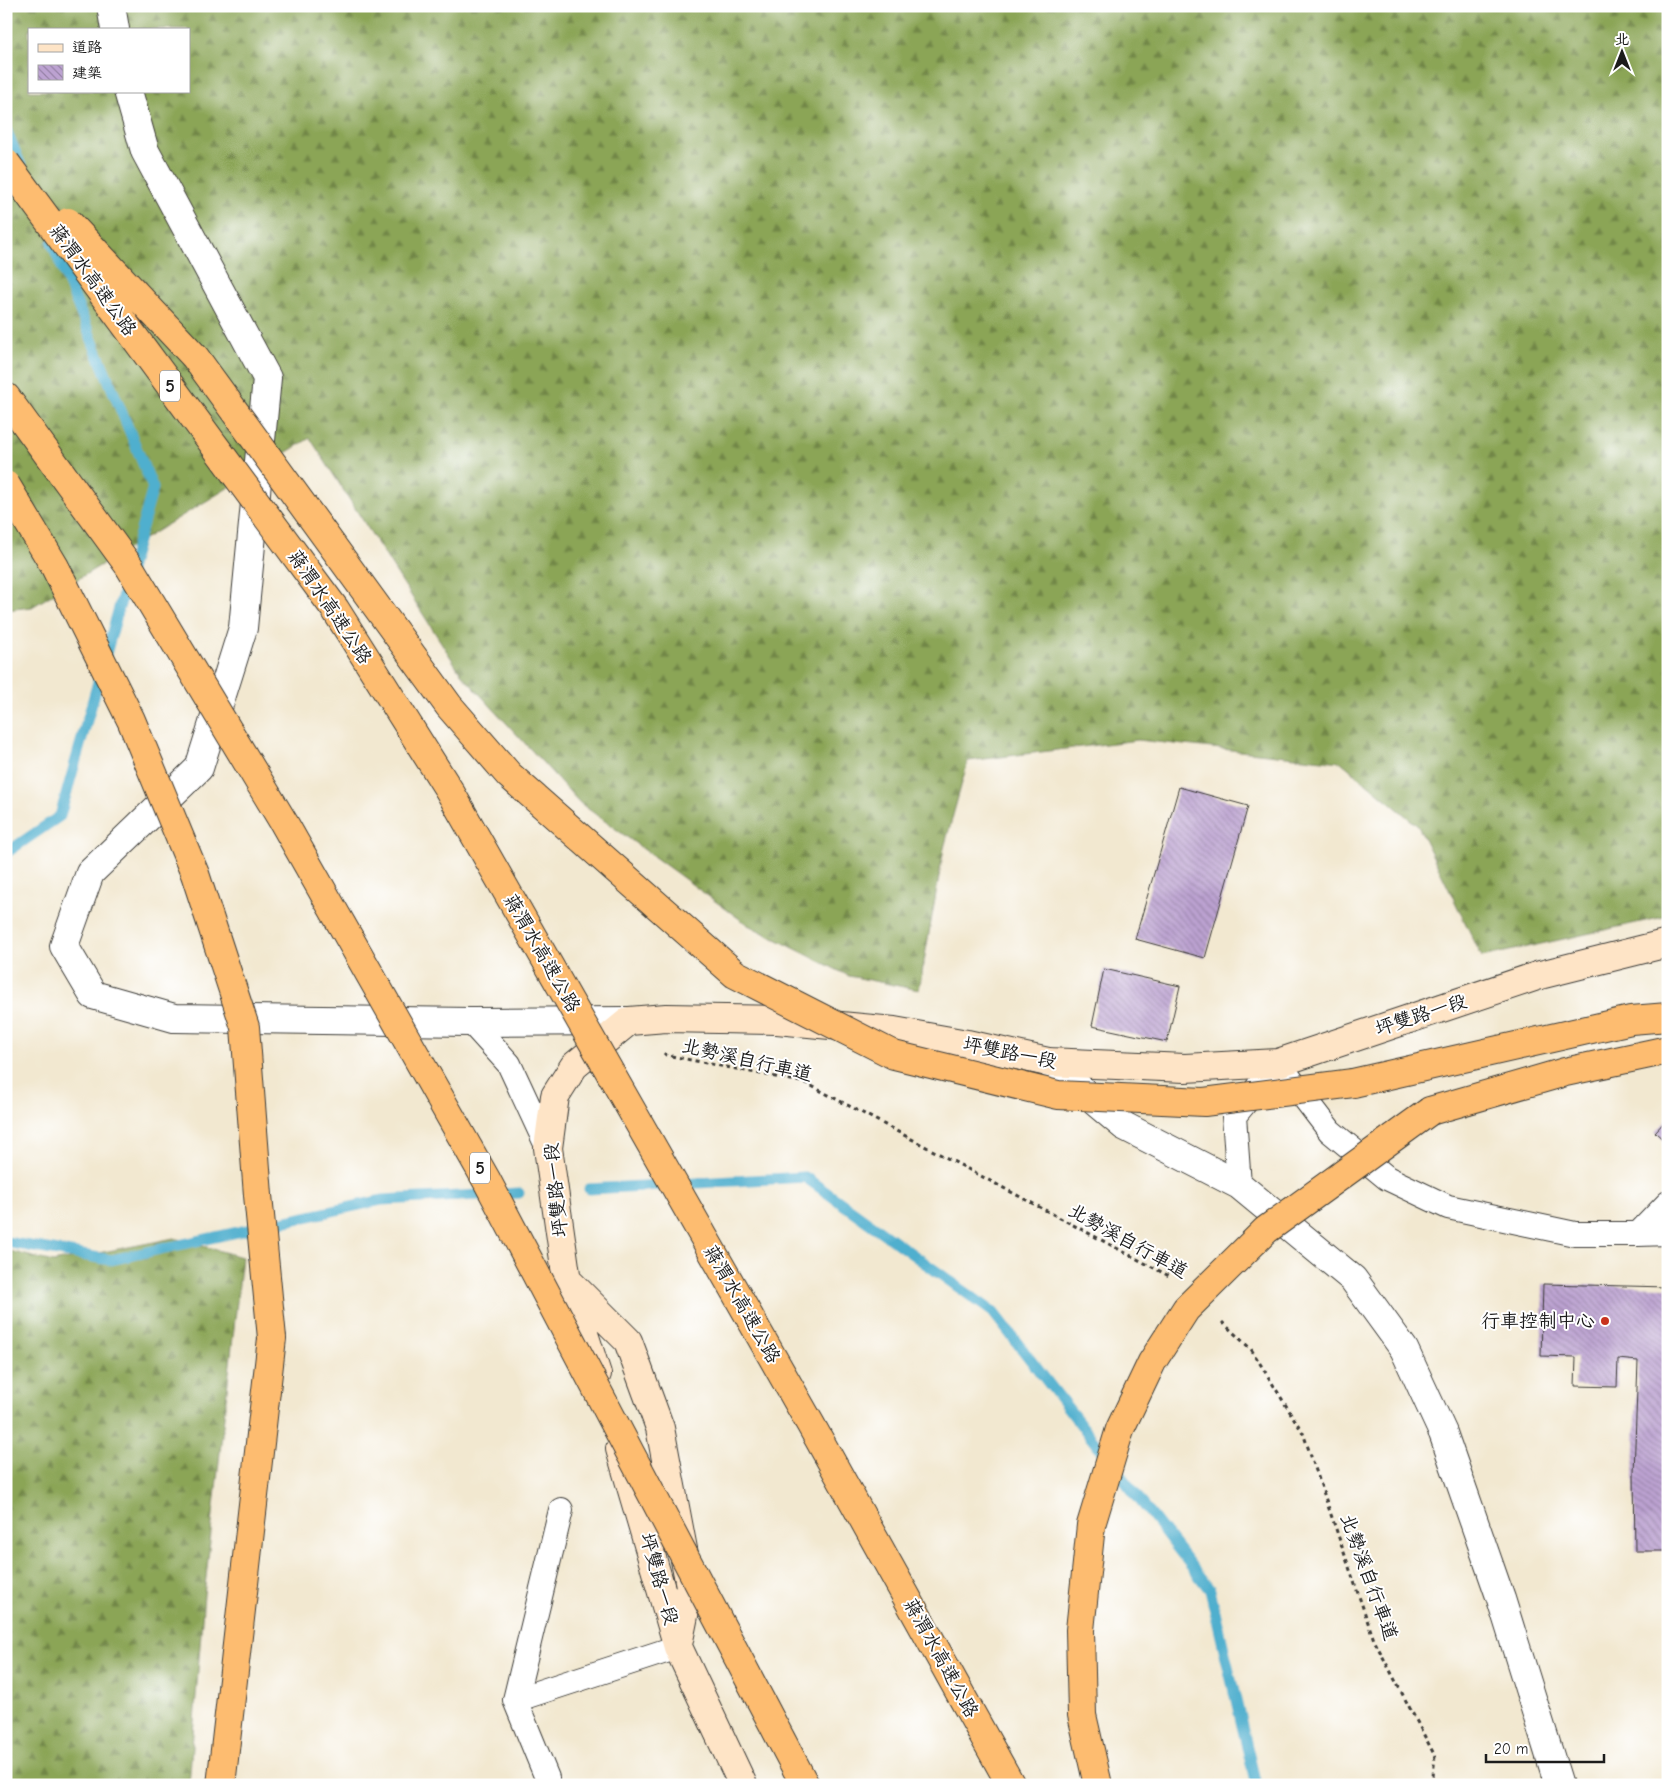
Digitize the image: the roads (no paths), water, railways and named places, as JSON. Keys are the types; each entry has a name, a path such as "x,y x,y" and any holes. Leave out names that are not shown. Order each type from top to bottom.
{"highway":[{"path":"6,156 195,357 449,706 509,775 735,974 894,1055 1058,1095 1204,1102 1353,1083 1631,1020 1668,1017"},
{"name":"蔣渭水高速公路","path":"6,163 335,609 449,790 806,1416 1011,1785"},
{"name":"5","path":"6,397 129,566 284,823 487,1181 806,1785"},
{"path":"6,485 55,566 131,720 195,874 245,1027 258,1195 272,1338 221,1785"},
{"path":"1098,1785 1082,1715 1080,1630 1091,1524 1120,1429 1152,1362 1186,1309 1266,1230 1430,1111 1565,1072 1668,1050"}],"street":[{"path":"111,6 115,28"},
{"path":"128,92 145,151 267,378 243,628 199,768 90,873 64,946 93,995 174,1018 629,1022"},
{"name":"坪雙路一段","path":"742,1785 678,1647 634,1495 567,1281 548,1148 556,1096 574,1066 629,1022 666,1018 777,1020 884,1030 967,1044 1048,1062 1185,1068 1278,1063 1540,975 1668,943"},
{"path":"1048,1062 1124,1126 1239,1185 1353,1279 1404,1349 1443,1433 1501,1599 1559,1785"},
{"name":"坪雙路一段","path":"567,1281 628,1341 660,1428 690,1586 678,1647"}],"lane":[{"path":"471,1022 509,1064 548,1148"},
{"path":"1239,1185 1234,1116 1278,1063 1330,1131 1387,1178 1448,1207 1575,1234 1668,1233"},
{"path":"1638,1234 1668,1203"},
{"path":"547,1778 515,1700 561,1510"},
{"path":"515,1700 678,1647"}],"waterway":[{"path":"6,130 22,168"},
{"path":"6,853 60,816 153,488 52,243"},
{"path":"589,1189 805,1177 993,1312 1210,1590 1256,1785"},
{"path":"6,1242 111,1260 382,1200 519,1193"}],"place":[{"name":"行車控制中心","path":"1605,1321"}]}
